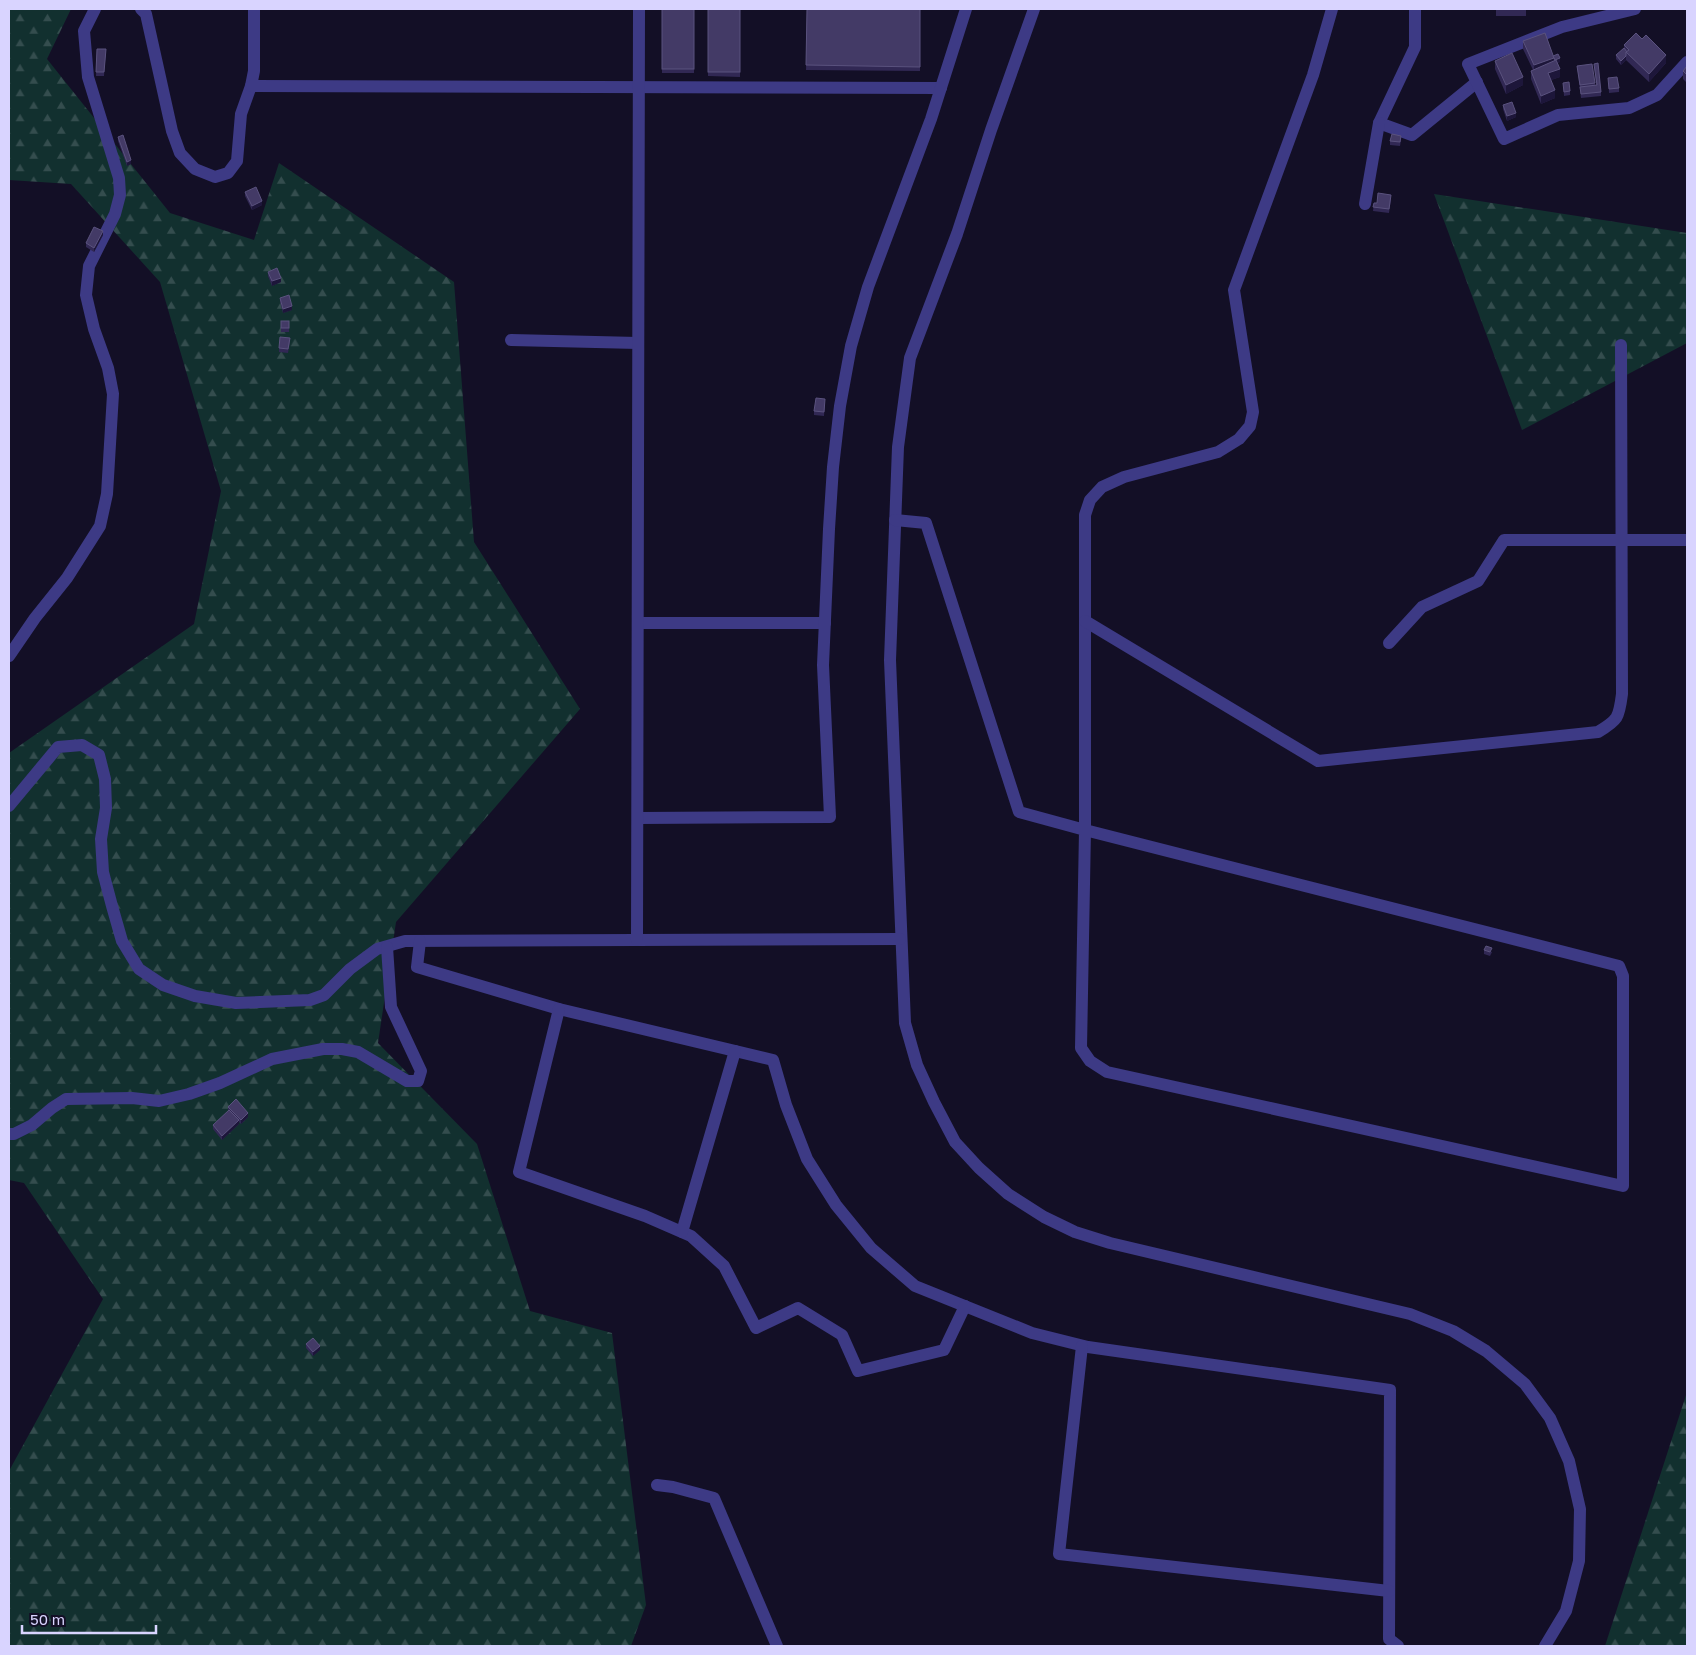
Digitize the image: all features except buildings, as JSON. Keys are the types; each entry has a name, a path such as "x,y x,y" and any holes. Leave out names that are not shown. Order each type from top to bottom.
{"street":[{"path":"9,656 35,618 67,578 100,526 107,494 113,394 108,368 94,329 86,295 89,266 115,214 120,195 119,178 88,77 84,31 95,9"},
{"path":"141,9 146,14 172,131 180,153 195,169 214,177 228,173 237,161 241,114 254,71 254,9"},
{"path":"637,940 639,9"},
{"path":"638,818 830,817 823,665 824,623 833,467 840,406 851,346 868,287 931,119 966,9"},
{"path":"1034,9 956,234 910,358 898,447 890,660 900,939 905,1023 917,1065 955,1142 978,1168 1008,1194 1044,1217 1075,1232 1110,1243 1410,1314 1453,1332 1486,1351 1525,1384 1550,1418 1562,1444 1569,1461 1580,1509 1579,1561 1566,1611 1545,1646"},
{"path":"895,520 926,523 1019,812 1085,830 1619,966 1623,976 1623,1186 1107,1072 1090,1061 1081,1048 1085,830 1085,515 1090,500 1102,487 1124,477 1218,452 1238,439 1250,426 1252,412 1234,290 1313,75 1332,9"},
{"path":"1365,204 1379,123 1415,47 1415,9"},
{"path":"1635,9 1562,27 1468,64 1504,139 1558,115 1629,108 1657,95 1687,62"},
{"path":"1379,123 1412,135 1477,82"},
{"path":"251,86 941,88"},
{"path":"510,340 638,343"},
{"path":"1085,621 1318,761 1598,732 1614,722 1620,711 1622,694 1621,345"},
{"path":"1390,643 1422,607 1478,581 1504,540 1687,540"},
{"path":"638,624 824,623"},
{"path":"9,806 58,747 82,745 99,755 105,779 106,808 101,839 103,872 122,942 139,968 163,985 194,996 236,1003 310,1000 324,995 350,969 377,949 405,942 900,939"},
{"path":"420,941 417,967 559,1009 773,1060 786,1105 807,1159 836,1205 871,1248 915,1286 1032,1333 1082,1346 1390,1390 1389,1639 1398,1646"},
{"path":"9,1134 14,1134 32,1125 66,1099 132,1098 160,1101 189,1094 220,1083 272,1058 323,1049 342,1049 358,1052 407,1081 418,1081 421,1072 391,1007 387,947"},
{"path":"559,1009 519,1172 645,1216 691,1236 724,1266 756,1328 798,1308 842,1334 858,1371 944,1350 965,1306"},
{"path":"682,1232 735,1050"},
{"path":"1082,1346 1059,1554 1389,1591"},
{"path":"657,1485 673,1487 714,1498 777,1646"}],"green space":[{"path":"9,9 71,9 47,59 170,213 254,240 279,163 454,282 474,542 580,709 396,922 378,1043 477,1144 530,1311 612,1333 646,1605 631,1646 9,1646 9,1471 103,1299 24,1183 9,1180 9,753 194,624 221,491 160,282 71,184 9,180"},
{"path":"1434,194 1687,233 1687,343 1522,430"},
{"path":"1687,1392 1687,1646 1605,1646"}]}
